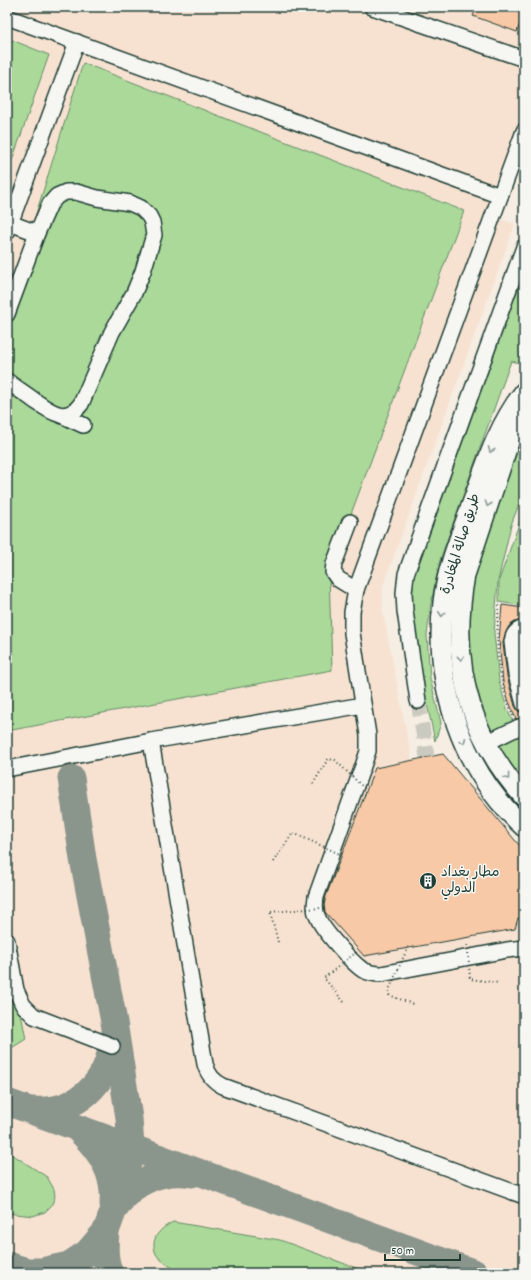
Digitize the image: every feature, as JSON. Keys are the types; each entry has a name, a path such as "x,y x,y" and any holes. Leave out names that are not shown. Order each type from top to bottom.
{"main road":[{"name":"طريق صالة المغادرة","path":"524,392 509,414 492,448 456,550 448,576 443,601 441,628 445,681 451,707 467,750 487,784 505,807 524,827"},
{"path":"524,401 470,556 461,596 459,618 461,661 470,704 486,743 505,774 524,797"}],"lane":[{"path":"372,7 524,59"},
{"path":"7,17 500,196"},
{"path":"37,233 9,228 76,42"},
{"path":"524,130 356,590 352,612 352,634 368,735 368,751 364,766 316,897 316,913 320,923 356,964 364,971 376,974 524,948"},
{"path":"7,314 37,233 53,200 61,194 71,192 135,205 145,211 149,216 154,228 153,241 139,282 112,332 81,404 72,412 61,415"},
{"path":"418,701 405,611 404,593 406,574 524,247"},
{"path":"7,381 49,411 83,425"},
{"path":"350,522 334,564 334,572 338,579 356,590"},
{"path":"524,628 515,632 512,637 519,657 524,704"},
{"path":"7,769 151,741 363,705"},
{"path":"486,743 519,727"},
{"path":"151,741 205,1064 207,1072 211,1078 216,1083 223,1086 524,1196"},
{"path":"7,941 16,990 19,998 28,1011 41,1019 112,1046"}],"path":[{"path":"313,784 328,759 335,760 366,790"},
{"path":"273,862 293,833 342,855"},
{"path":"278,942 270,912 322,908"},
{"path":"467,937 470,980 499,983"},
{"path":"408,947 389,990 390,995 416,1005"},
{"path":"344,1002 324,978 359,950"}],"shaded area":[{"name":"مطار بغداد الدولي","path":"7,7 524,7 524,108 486,214 515,224 383,586 383,613 412,760 443,754 524,851 524,1273 7,1273"}],"green space":[{"path":"7,38 49,55 7,175"},
{"path":"83,63 464,211 329,573 332,670 7,731 7,307"},
{"path":"524,272 524,364 511,361 440,560 431,603 427,635 430,678 441,723 435,741 423,685 409,592"},
{"path":"524,432 524,491 511,525 498,581 494,633 499,681 507,709 524,744 524,785 499,750 483,721 469,668 465,617 480,555"},
{"path":"524,510 524,606 499,602 499,580"},
{"path":"7,944 26,1039 10,1049 7,1047"},
{"path":"7,1151 47,1177 54,1189 55,1197 51,1206 45,1212 33,1216 7,1213"},
{"path":"173,1222 280,1240 370,1273 181,1273 161,1260 156,1254 154,1248 157,1234 164,1227"}],"building":[{"path":"477,7 524,7 524,13 517,32 473,16"},
{"path":"502,605 524,608 524,619 509,626 503,643 507,676 515,706 518,711 524,713 524,720 520,718 516,719 503,682 499,641"},
{"path":"524,637 524,665 521,642"},
{"name":"مطار بغداد الدولي","path":"443,754 524,851 524,920 518,918 515,929 364,956 325,912 324,905 326,896 375,768"}],"taxiway":[{"path":"8,1265 27,1271 42,1271 69,1265 87,1253 106,1231 125,1179 131,1147 129,1118 114,1022 83,859 71,778"},
{"path":"32,1110 48,1110 63,1107 76,1101 87,1093 97,1082 104,1070 110,1056 112,1040"},
{"path":"7,1102 475,1273"},
{"path":"79,1130 94,1146 105,1163 112,1182 113,1204"},
{"path":"117,1206 123,1197 131,1190 150,1179 171,1173 192,1174"},
{"path":"106,1231 106,1258 110,1273"}],"tunnel":[{"path":"418,701 427,757"}],"place":[{"name":"مطار بغداد الدولي","path":"428,881"}]}
